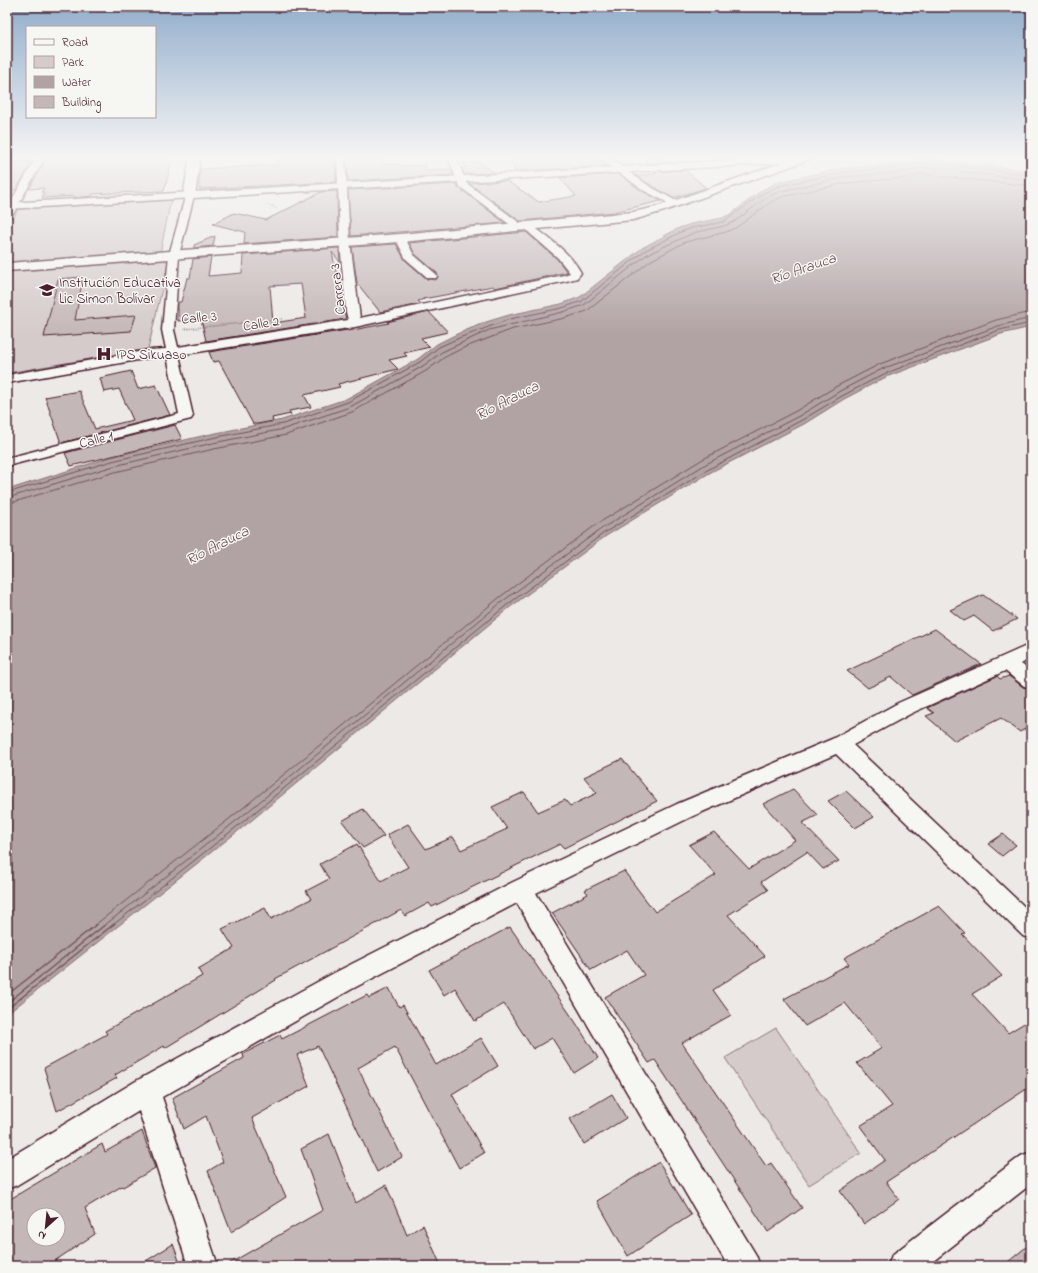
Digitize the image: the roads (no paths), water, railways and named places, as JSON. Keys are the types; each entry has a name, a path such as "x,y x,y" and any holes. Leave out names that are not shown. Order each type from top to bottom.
{"street":[{"path":"172,352 168,330 174,255 183,216"},
{"name":"Carrera 3","path":"344,216 352,312 355,323"},
{"path":"508,216 524,227"},
{"path":"7,267 400,238 628,216"},
{"name":"Calle 2","path":"7,379 149,354 172,352 355,323 566,278 573,276 576,273 575,268 568,261 524,227"},
{"path":"400,238 410,258 432,276"},
{"name":"Calle 2","path":"7,387 150,362 172,352"},
{"name":"Calle 1","path":"7,462 186,416 172,352"},
{"path":"7,1175 146,1091 343,981 521,889 685,810 838,744 904,708 1007,663 1031,650"},
{"path":"1007,663 1031,681"},
{"path":"838,744 1031,928"},
{"path":"521,889 745,1266"},
{"path":"146,1091 202,1266"},
{"path":"903,1266 1031,1166"}],"water":[{"name":"Río Arauca","path":"726,216 1031,216 1031,327 1001,334 886,377 844,399 804,424 711,472 606,536 509,608 252,820 7,1014 7,490 111,457 211,434 282,420 346,399 418,359 437,344 457,334 486,322 509,315 561,304 580,297 642,248 679,228"}],"place":[{"name":"Institución Educativa Lic Simon Bolívar","path":"47,290"},
{"name":"IPS Sikuaso","path":"104,354"}]}
